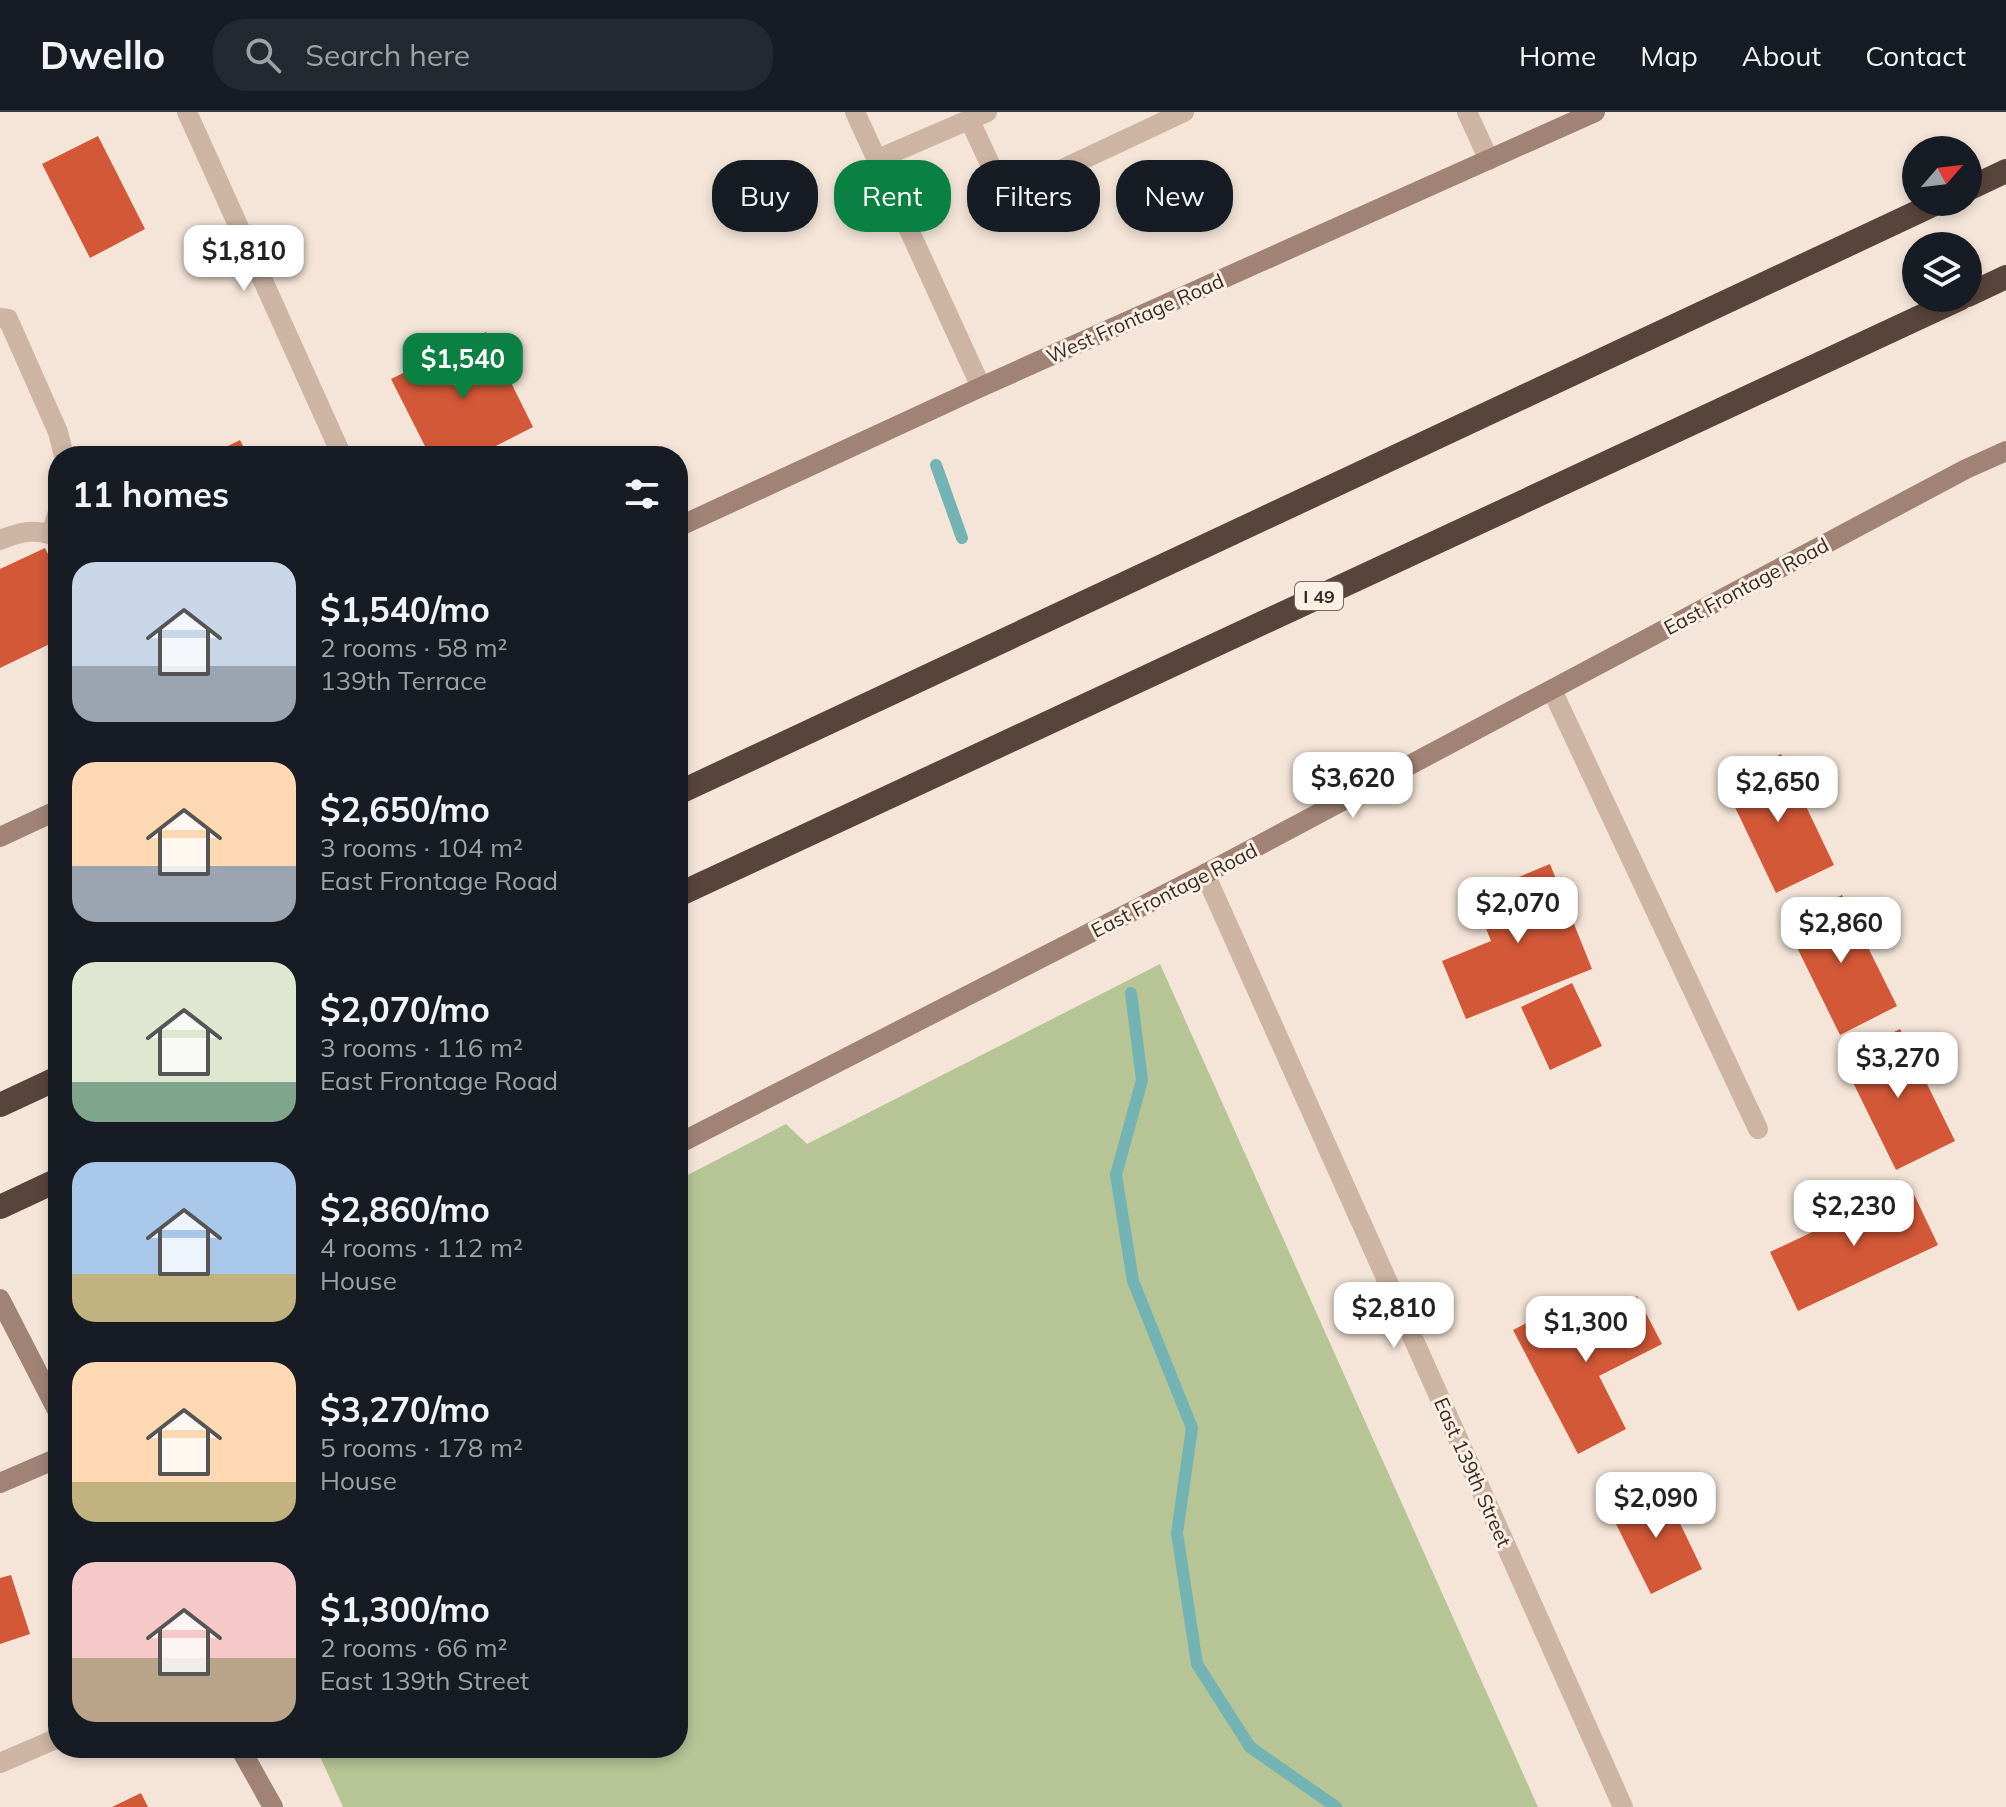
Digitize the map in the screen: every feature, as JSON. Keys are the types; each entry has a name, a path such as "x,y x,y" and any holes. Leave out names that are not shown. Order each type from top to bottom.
{"highway":[{"path":"1982,182 2006,171"},
{"path":"688,788 1909,216"},
{"path":"1982,288 2006,277"},
{"name":"I 49","path":"688,890 1931,312"},
{"path":"0,1105 48,1083"},
{"path":"0,1207 48,1185"}],"street":[{"path":"187,112 337,446"},
{"path":"855,112 981,387"},
{"path":"878,159 978,116 1005,196 1184,112"},
{"path":"1467,112 1489,160"},
{"name":"West Frontage Road","path":"688,522 981,387 1595,112"},
{"path":"0,318 8,319 62,446"},
{"name":"East Frontage Road","path":"688,1139 1205,874 1966,469 2006,451"},
{"path":"0,540 24,530 48,535"},
{"path":"1552,690 1758,1129"},
{"path":"0,837 48,815"},
{"name":"East 139th Street","path":"1205,874 1623,1807"},
{"path":"0,1299 48,1393"},
{"path":"0,1483 48,1462"},
{"path":"0,1763 48,1742"},
{"path":"246,1758 273,1807"}],"green space":[{"path":"1160,964 1538,1807 343,1807 321,1758 688,1758 688,1175 786,1124 807,1144"}],"building":[{"path":"98,136 145,229 90,258 42,164"},
{"path":"486,332 533,427 496,446 425,446 391,379"},
{"path":"240,440 243,446 228,446"},
{"path":"45,548 48,554 48,645 0,668 0,569"},
{"path":"1781,754 1834,865 1776,893 1723,782"},
{"path":"1550,864 1592,969 1466,1019 1442,961 1491,941 1473,896"},
{"path":"1842,895 1897,1006 1840,1035 1785,923"},
{"path":"1572,983 1602,1046 1550,1070 1521,1007"},
{"path":"1900,1029 1955,1141 1896,1170 1841,1058"},
{"path":"1910,1186 1938,1245 1798,1311 1770,1252"},
{"path":"1637,1296 1662,1344 1599,1376 1626,1429 1578,1454 1513,1330 1567,1302 1579,1326"},
{"path":"1662,1486 1702,1569 1651,1594 1610,1512"},
{"path":"11,1575 30,1634 0,1644 0,1578"},
{"path":"141,1793 148,1807 112,1807"}],"waterway":[{"path":"936,465 962,538"},
{"path":"1131,993 1142,1080 1116,1175 1133,1281 1192,1428 1177,1533 1197,1664 1250,1747 1336,1807"}]}
